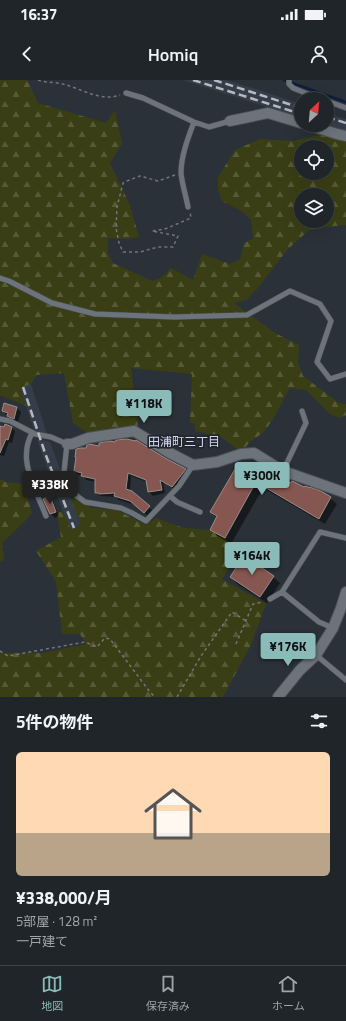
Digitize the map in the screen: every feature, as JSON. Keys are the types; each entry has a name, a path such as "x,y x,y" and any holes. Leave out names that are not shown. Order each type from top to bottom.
{"street":[{"path":"230,121 268,113 294,121"},
{"path":"331,132 346,136"},
{"path":"67,444 72,444 88,438 134,431 168,452 193,465 217,462 241,454 254,453 283,470 346,493"},
{"path":"278,697 300,670 316,655 333,628 346,592"}],"lane":[{"path":"289,80 289,84 293,88 303,92"},
{"path":"126,93 143,98 194,122 209,127 230,121"},
{"path":"334,104 346,108"},
{"path":"188,207 181,173 185,146 194,122"},
{"path":"0,278 9,281 52,304 95,314 174,317 247,315 290,291 320,304 331,321 316,362 330,379 346,374"},
{"path":"283,470 306,423 302,411"},
{"path":"0,419 10,421 32,433 50,437 67,444 64,472 73,494 85,502 121,508 146,521 179,486 193,465"},
{"path":"32,433 27,444 26,461 28,471 46,516"},
{"path":"170,496 177,502 200,512"},
{"path":"270,599 282,592 320,532 346,538"},
{"path":"282,592 320,622 333,628"},
{"path":"316,655 346,680"}],"path":[{"path":"38,80 61,84 98,96 113,98"},
{"path":"181,173 158,182 140,176 127,180 123,184 117,207 116,228 119,243 123,252 140,252 158,247 172,247 178,236 152,231 165,230 192,218 188,207"},
{"path":"236,644 253,604 270,599"},
{"path":"177,697 201,656 232,612 246,621"},
{"path":"0,651 8,656 85,642 97,647 105,638 110,639 155,697"}],"shaded area":[{"path":"183,80 226,80 262,91 294,102 294,116"},
{"path":"334,115 346,119 346,133 334,129"},
{"path":"31,384 47,434 34,430 20,388"},
{"path":"37,439 50,442 81,525 71,530 60,504"}],"green space":[{"path":"0,80 27,80 38,103 106,123 115,110 122,144 110,163 130,205 139,237 128,239 108,238 108,253 113,263 152,281 161,278 171,268 193,280 202,254 230,264 240,259 244,243 253,239 251,220 243,212 222,201 218,191 218,177 235,150 260,139 294,141 294,180 334,180 334,140 297,140 324,134 346,142 346,225 334,226 334,188 294,188 294,228 321,228 308,231 288,249 257,289 246,300 234,303 275,333 299,345 298,363 303,376 339,403 346,404 346,415 339,418 330,414 306,390 290,388 264,432 251,441 241,452 221,437 195,431 195,424 190,423 192,374 131,368 138,428 90,435 73,423 64,373 36,375 31,384 20,388 26,406 0,395"},
{"path":"0,479 6,482 24,484 32,513 2,543 4,560 0,562"},
{"path":"76,498 92,508 117,510 146,525 156,518 184,528 210,530 225,538 238,554 222,579 266,604 251,645 223,697 0,697 0,653 43,653 86,644 80,634 62,634 56,582 36,551 61,537 57,513 63,511 71,530 81,525 71,500"}],"building":[{"path":"4,403 17,407 14,419 7,416 8,413 2,411"},
{"path":"5,424 12,427 8,440 6,439 0,453 0,426 4,427"},
{"path":"116,440 136,440 186,469 172,487 160,480 162,490 148,492 146,480 128,473 126,489 132,491 150,506 144,513 130,501 114,496 115,493 95,493 95,479 81,476 82,473 74,471 76,449 86,448 89,444 99,446 99,443 109,441 115,442"},
{"path":"238,464 244,467 245,464 261,473 264,468 291,483 292,481 304,487 310,487 331,497 319,519 256,482 225,538 210,530 217,516 210,512"},
{"path":"50,496 56,512 50,514 43,499"},
{"path":"244,556 274,576 260,597 230,577"}],"waterway":[{"path":"284,80 346,102"}],"railway":[{"path":"193,80 294,112"},
{"path":"214,80 294,106"},
{"path":"334,119 346,123"},
{"path":"23,387 45,453 74,528"}],"district":[{"name":"田浦町三丁目","path":"184,441"}]}
